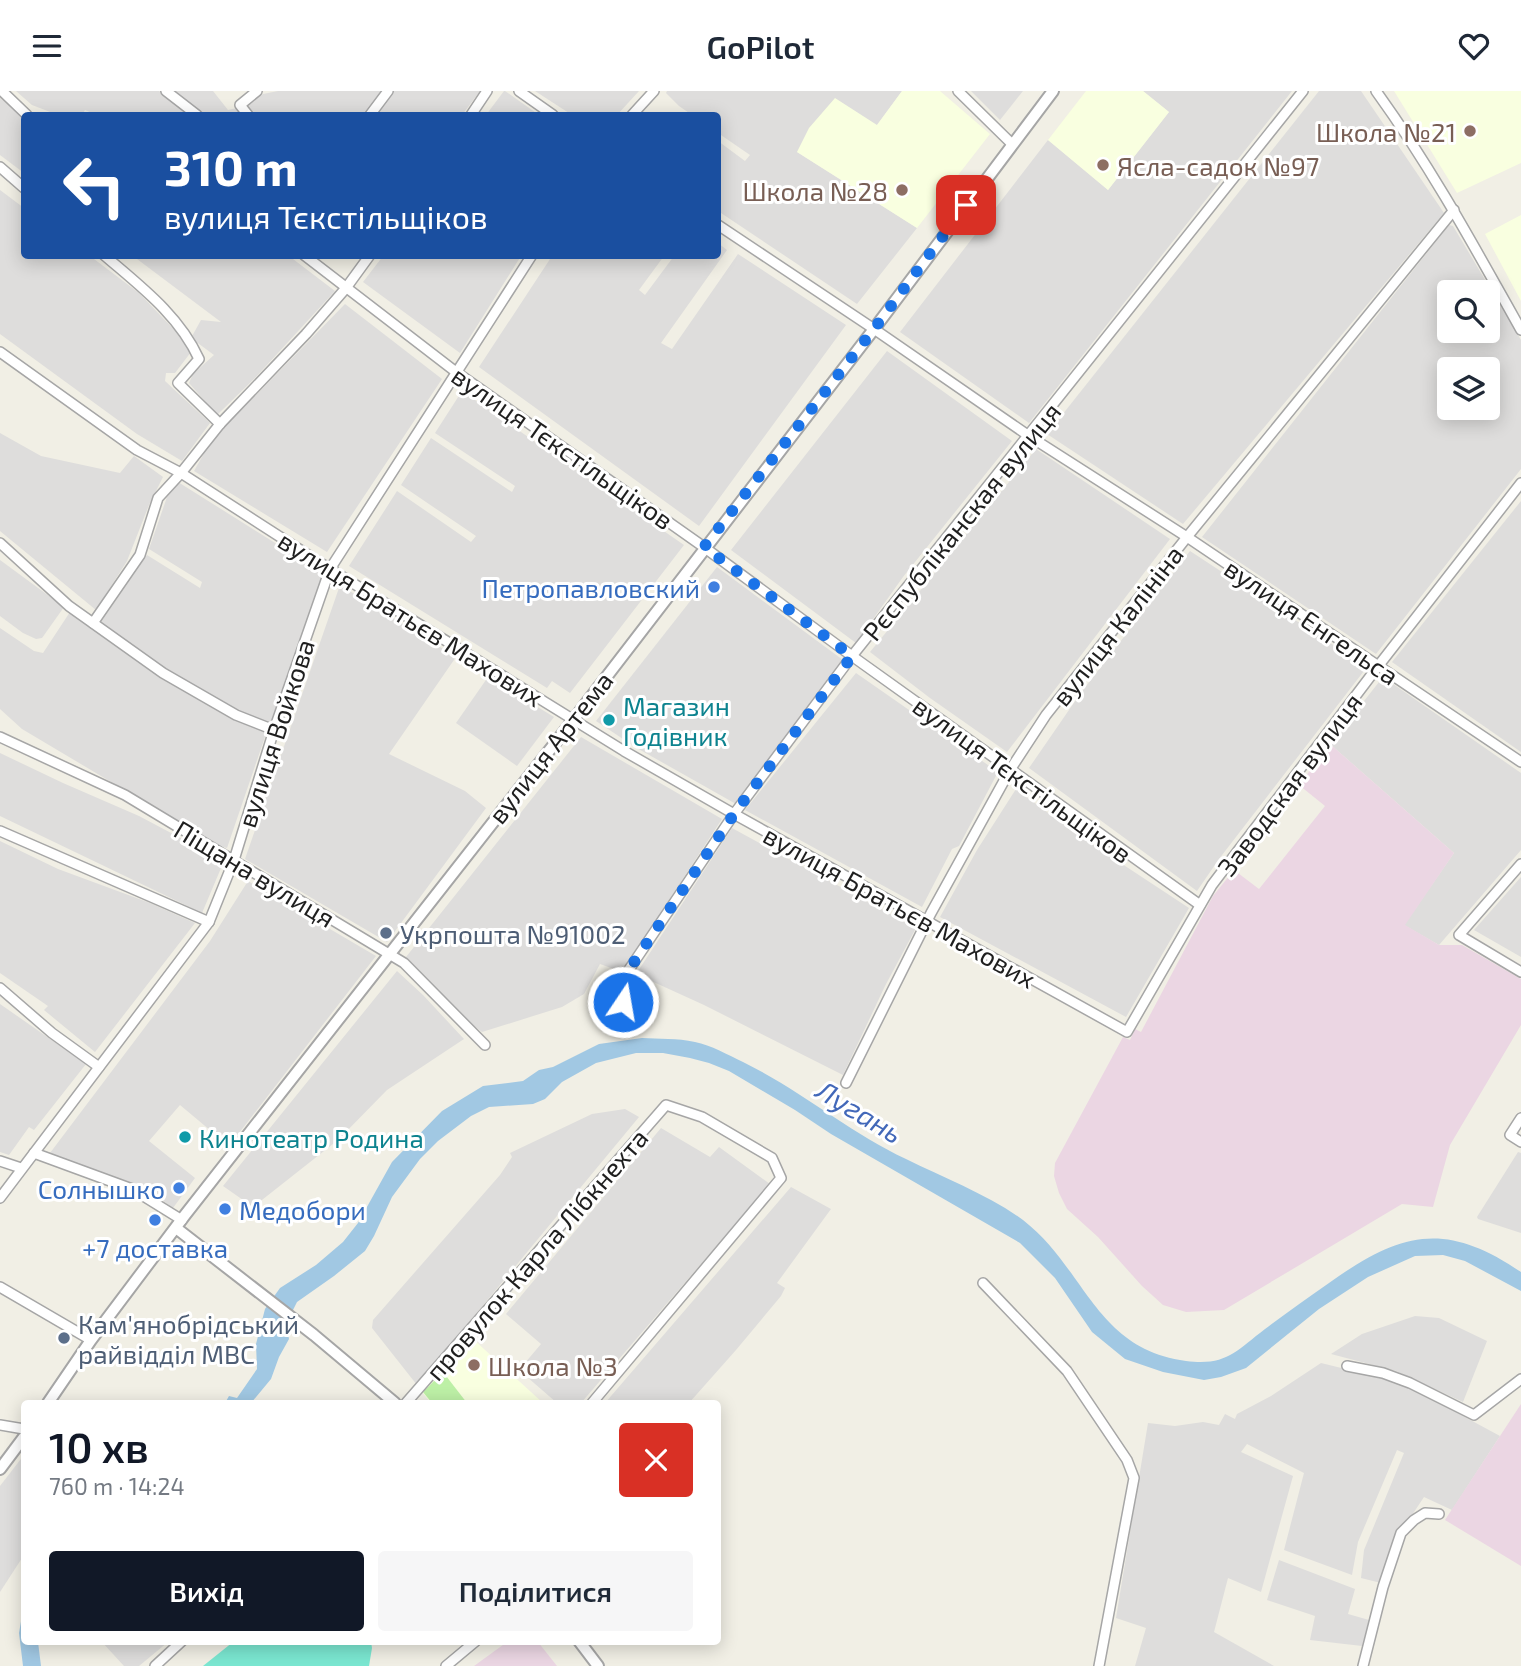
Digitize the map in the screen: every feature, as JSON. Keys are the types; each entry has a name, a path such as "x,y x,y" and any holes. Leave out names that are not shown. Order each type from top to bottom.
{"street":[{"path":"2,91 24,112"},
{"path":"166,91 193,112"},
{"path":"246,112 240,105 257,91"},
{"path":"372,112 388,91"},
{"path":"473,112 487,91"},
{"path":"519,91 549,112"},
{"path":"635,112 654,91"},
{"path":"958,91 1012,143"},
{"name":"вулиця Артема","path":"50,1400 91,1340 179,1224 574,719 1053,91"},
{"name":"Рєспубліканская вулиця","path":"623,1002 626,974 734,814 852,656 1303,91"},
{"path":"1376,91 1454,210 1521,330"},
{"path":"0,167 21,185"},
{"name":"вулиця Калініна","path":"845,1083 927,921 1010,770 1046,715 1187,537 1454,210"},
{"name":"вулиця Енгельса","path":"721,227 1029,436 1379,664 1521,762"},
{"path":"109,259 159,302 192,345 199,359 178,383 220,424"},
{"name":"вулиця Тєкстільщіков","path":"309,259 456,372 704,547 1200,905"},
{"path":"93,623 140,555 158,498 220,424 346,288 367,259"},
{"name":"вулиця Войкова","path":"0,1198 209,922 234,860 274,730 330,569 529,259"},
{"name":"вулиця Братьєв Махових","path":"0,352 137,450 181,473 330,569 574,719 734,814 1127,1032"},
{"name":"Заводская вулиця","path":"1127,1032 1200,905 1379,664 1521,483"},
{"path":"0,543 69,606 163,673 236,715 274,730"},
{"name":"Піщана вулиця","path":"0,737 125,795 404,963 485,1045"},
{"path":"0,831 209,922"},
{"path":"1521,865 1460,935 1521,971"},
{"path":"0,988 52,1033 99,1067"},
{"name":"провулок Карла Лібкнехта","path":"409,1400 666,1105 702,1117 772,1158 781,1178 595,1400"},
{"path":"1521,1118 1510,1135 1521,1142"},
{"path":"34,1153 132,1189 179,1224 224,1266 348,1363 391,1400"},
{"path":"0,1161 21,1168"},
{"path":"983,1283 1067,1371 1127,1460 1134,1478 1099,1666"},
{"path":"0,1287 91,1340"},
{"path":"1346,1366 1401,1380 1474,1415 1521,1379"},
{"path":"0,1425 21,1428"},
{"path":"0,1469 21,1441"},
{"path":"1363,1666 1383,1587 1401,1533 1425,1513 1439,1514"},
{"path":"155,1666 178,1645"},
{"path":"446,1666 471,1645"},
{"path":"582,1645 598,1666"}],"shaded area":[{"path":"16,91 159,91 187,112 50,112 32,105"},
{"path":"175,91 213,91 228,110 237,108 240,112 200,112"},
{"path":"278,91 381,91 366,112 253,112 247,105 263,94"},
{"path":"393,91 480,91 464,112 377,112"},
{"path":"505,91 535,112 488,112"},
{"path":"535,91 639,91 620,112 567,112"},
{"path":"902,91 877,125 797,152 917,228 857,304 721,213 721,143 745,161 750,155 721,135 721,112 688,112 666,93"},
{"name":"Школа №28","path":"902,91 940,91 990,134 917,228 797,152 809,128 835,98 877,125"},
{"path":"971,91 1023,91 1000,120"},
{"name":"Ясла-садок №97","path":"1086,91 1143,91 1169,112 1108,190 1048,140"},
{"path":"1143,91 1292,91 1029,423 900,332 1048,140 1108,190 1169,112"},
{"path":"1319,91 1361,91 1444,213 1183,524 1047,434"},
{"name":"Школа №21","path":"1394,91 1521,91 1521,163 1457,193"},
{"path":"0,98 21,116 21,171 0,155"},
{"path":"0,190 21,206 21,259 94,259 139,293 183,339 191,352 175,373 166,373 165,381 210,423 182,461 137,434 0,334"},
{"path":"1521,215 1521,301 1485,234"},
{"path":"1449,225 1453,226 1485,280 1437,280 1437,343 1500,343 1500,305 1521,340 1521,469 1376,654 1202,537"},
{"path":"721,245 727,250 721,258"},
{"path":"738,254 846,325 699,526 479,367 550,259 662,259 639,290 645,295 672,259 721,259 661,343 672,349"},
{"path":"137,259 293,259 335,291 217,415 189,383 193,374 214,355 191,338 201,320 221,322"},
{"path":"381,259 519,259 460,353 363,282"},
{"path":"345,304 442,379 327,552 194,471 211,441"},
{"path":"887,351 1012,441 903,577 856,643 731,550"},
{"path":"462,391 684,545 570,693 552,681 547,688 349,566 397,491 471,542 476,536 401,485 431,438 512,492 515,486 435,433"},
{"path":"0,433 41,456 120,473 134,456 163,477 127,561 96,610 0,531"},
{"path":"1036,449 1170,539 1007,752 870,652"},
{"path":"178,482 323,573 272,726 246,716 149,661 101,622 147,555 200,588 202,582 149,549 167,497"},
{"path":"1521,501 1521,752 1392,662"},
{"path":"1190,551 1367,667 1197,891 1029,768 1080,694"},
{"path":"0,560 64,607 42,638 36,639 23,633 0,616"},
{"path":"717,567 843,660 736,804 635,747 596,721"},
{"path":"340,585 456,657 389,754 465,791 486,808 387,942 245,859"},
{"path":"70,612 178,687 235,718 267,731 227,848 217,845 22,729 0,709 0,628 34,651 43,653"},
{"path":"856,673 998,772 959,846 952,849 922,907 745,810"},
{"path":"488,677 554,717 517,766 456,723"},
{"path":"1383,677 1521,773 1521,850 1439,945 1404,925 1454,853 1330,744"},
{"path":"581,737 722,819 622,972 600,964 584,994 562,1007 482,1032 406,957"},
{"path":"1330,744 1454,853 1405,925 1439,945 1462,945 1521,979 1521,1025 1450,1145 1433,1207 1402,1204 1224,1310 1186,1312 1163,1305 1098,1237 1067,1209 1054,1176 1055,1163 1123,1037 1130,1040 1135,1029 1141,1032 1213,896 1234,870 1259,889 1325,806 1299,785"},
{"path":"0,753 139,816 224,861 202,913 0,816"},
{"path":"1016,789 1075,833 1189,908 1126,1017 940,917 977,850"},
{"path":"732,828 916,928 843,1075 636,974"},
{"path":"0,841 58,869 150,903 195,923 95,1052 44,1010 48,1006 0,973"},
{"path":"1521,877 1521,957 1474,930"},
{"path":"248,881 376,956 229,1146 180,1105 149,1141 195,1178 173,1208 152,1193 50,1153 210,941"},
{"path":"397,971 464,1039 387,1090 338,1140 253,1207 223,1186"},
{"path":"0,1004 86,1064 34,1130 29,1127 9,1155 0,1152"},
{"path":"642,1038 701,1043 764,1073 885,1148 981,1195 1023,1220 1062,1261 1111,1324 1131,1341 1155,1354 1186,1361 1221,1359 1237,1351 1289,1311 1378,1252 1401,1243 1423,1239 1446,1239 1494,1255 1521,1272 1521,1291 1465,1261 1443,1255 1415,1256 1368,1277 1319,1309 1246,1368 1204,1380 1163,1372 1125,1359 1092,1332 1055,1278 1020,1243 831,1134 729,1071 690,1058 663,1053 636,1053 596,1063 562,1082 545,1099 533,1104 489,1107 471,1116 438,1141 420,1159 392,1197 365,1251 297,1302 286,1324 289,1339 271,1379 254,1400 227,1400 229,1396 237,1398 257,1369 256,1344 265,1309 280,1288 316,1265 343,1242 358,1223 392,1162 442,1111 483,1086 523,1081 539,1070 553,1067 599,1044"},
{"path":"625,1109 639,1117 417,1385 372,1328 373,1320 500,1175 512,1157 510,1153 592,1114"},
{"path":"661,1128 710,1157 719,1147 770,1184 584,1400 554,1400 519,1370 541,1344 506,1314"},
{"path":"1518,1152 1521,1153 1521,1233 1477,1217"},
{"path":"791,1187 831,1209 777,1283 785,1288 781,1296 692,1400 608,1400"},
{"path":"1415,1316 1439,1318 1487,1341 1463,1402 1396,1371 1331,1354 1362,1334"},
{"name":"Школа №3","path":"473,1339 540,1400 429,1400 422,1392"},
{"path":"1321,1363 1382,1378 1413,1389 1500,1436 1452,1510 1424,1497 1410,1518 1381,1583 1361,1578 1364,1550 1404,1453 1397,1450 1358,1542 1352,1575 1284,1550 1304,1473 1247,1444 1241,1452 1293,1476 1261,1592 1228,1578 1214,1632 1274,1666 1135,1666 1146,1628 1116,1618 1148,1423 1175,1426 1203,1422 1219,1425 1225,1414 1235,1419 1237,1414 1271,1396"},
{"path":"1521,1404 1521,1566 1445,1520"},
{"path":"21,1459 21,1560 0,1592 0,1486"},
{"path":"1279,1560 1355,1589 1348,1614 1369,1620 1362,1646 1310,1640 1315,1616 1267,1600"},
{"path":"21,1621 21,1645 38,1645 41,1666 23,1666 19,1633"},
{"path":"105,1645 164,1645 139,1666 124,1666"},
{"path":"229,1645 372,1645 372,1648 369,1666 203,1666"},
{"path":"503,1645 540,1645 557,1666 474,1666"}],"green space":[{"path":"443,1372 465,1400 430,1400 423,1392"}],"place":[{"name":"Школа №21","path":"1470,131"},
{"name":"Ясла-садок №97","path":"1103,165"},
{"name":"Школа №28","path":"902,190"},
{"name":"Петропавловский","path":"714,587"},
{"name":"Магазин Годівник","path":"609,720"},
{"name":"Укрпошта №91002","path":"386,933"},
{"name":"Кинотеатр Родина","path":"185,1137"},
{"name":"Солнышко","path":"179,1188"},
{"name":"Медобори","path":"225,1209"},
{"name":"+7 доставка","path":"155,1220"},
{"name":"Кам'янобрідський райвідділ МВС","path":"64,1338"},
{"name":"Школа №3","path":"474,1365"}],"route":[{"path":"623,1002 626,974 734,814 852,656 704,547 874,329 966,205"}],"water label":[{"name":"Лугань","path":"860,1111"}]}
